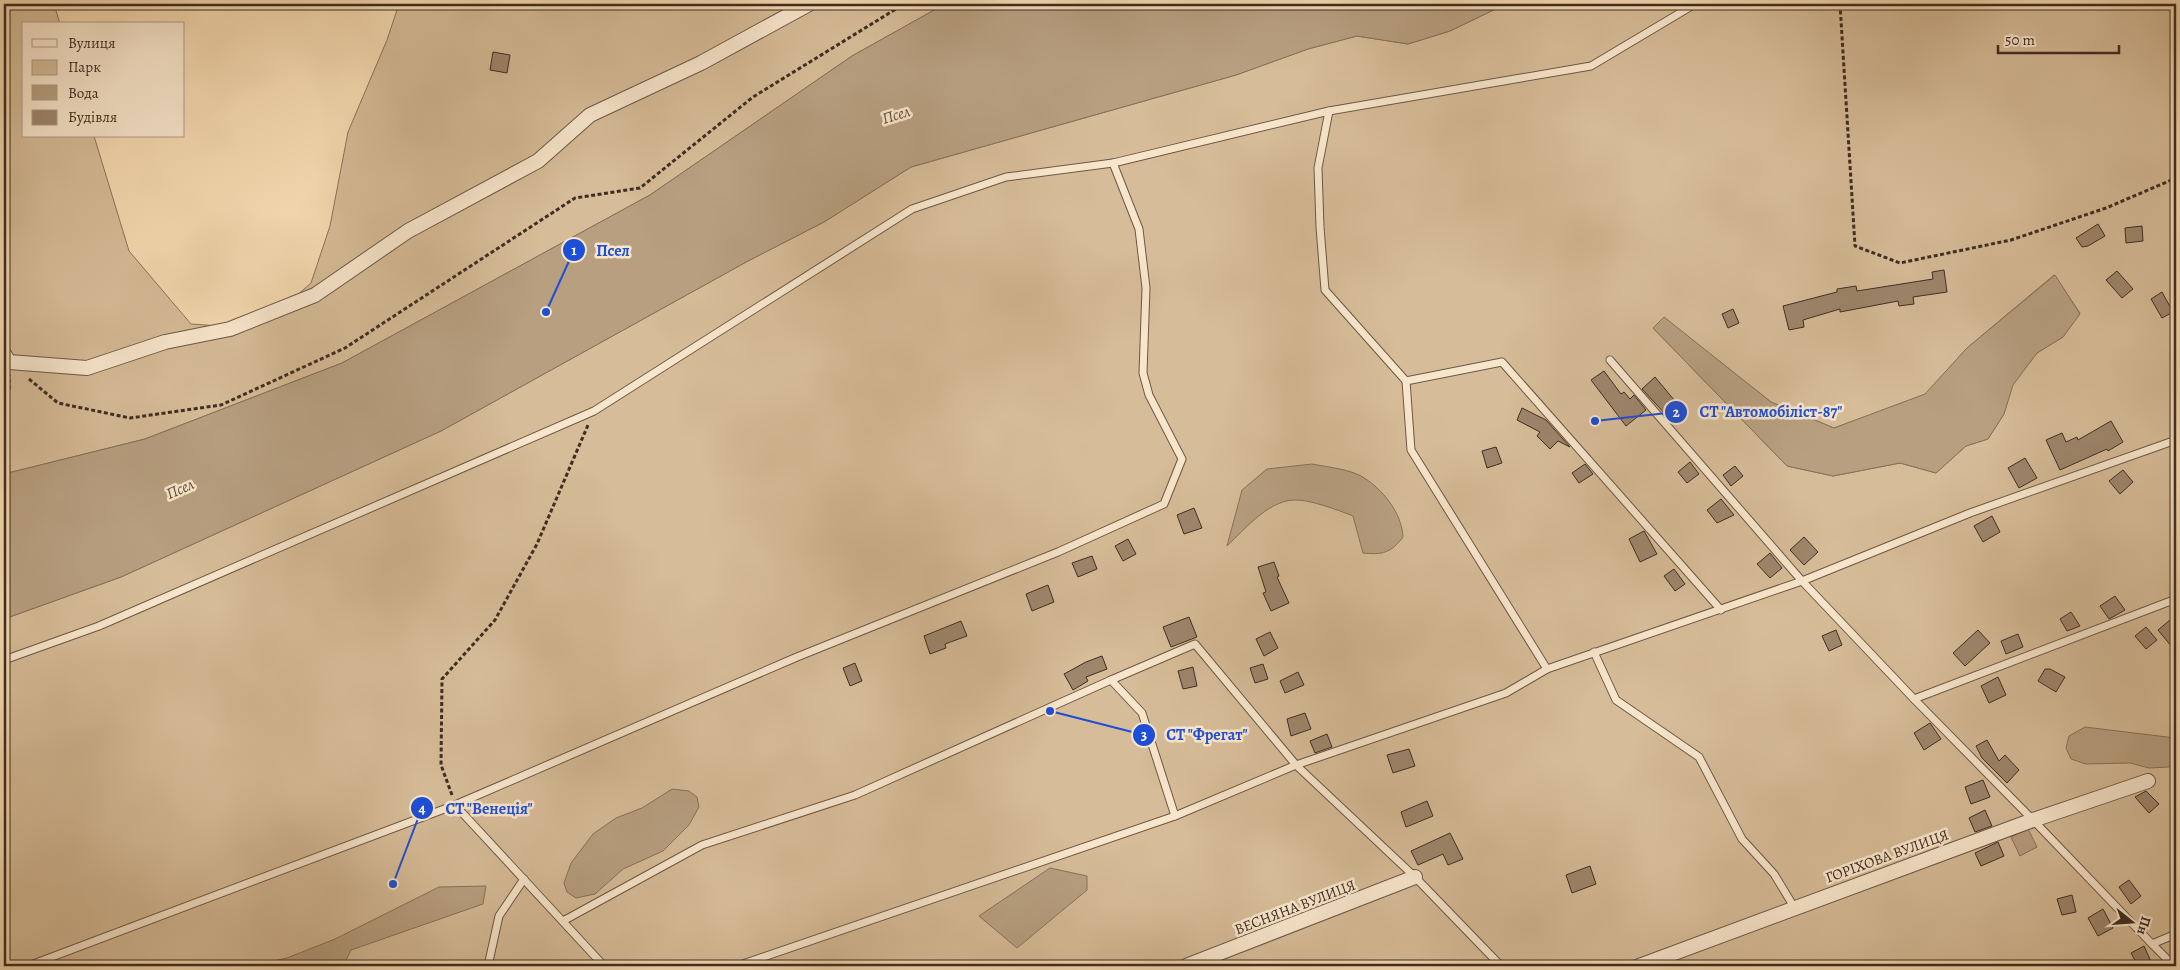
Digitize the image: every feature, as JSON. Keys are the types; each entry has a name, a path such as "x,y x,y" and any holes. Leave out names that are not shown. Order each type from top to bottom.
{"street":[{"path":"6,358 87,368 165,342 230,329 315,295 408,232 538,161 590,115 701,63 809,4"},
{"name":"ГОРІХОВА ВУЛИЦЯ","path":"1639,966 2033,820 2148,781"},
{"name":"ВЕСНЯНА ВУЛИЦЯ","path":"1186,966 1415,878"}],"lane":[{"path":"4,660 108,622 594,411 912,209 1006,177 1113,164 1329,110 1591,66 1695,4"},
{"path":"1329,110 1318,168 1320,227 1326,290 1406,382 1411,450 1547,669"},
{"path":"28,966 455,805 797,656 1058,552 1164,504 1182,459 1149,395 1143,374 1146,288 1139,229 1113,164"},
{"path":"1610,360 1802,581 1914,700 2174,966"},
{"path":"1406,382 1502,362 1720,610"},
{"path":"737,966 1175,816 1296,765 1506,693 1547,669 1802,581 1970,513 2176,440"},
{"path":"1914,700 2176,600"},
{"path":"562,920 702,845 855,795 1195,644 1296,765 1415,878 1501,966"},
{"path":"1594,652 1616,700 1699,757 1742,839 1774,874 1794,907"},
{"path":"1111,680 1142,712 1175,816"},
{"path":"455,805 604,966"},
{"path":"488,966 499,916 524,879"},
{"path":"2152,944 2176,934"}],"path":[{"path":"6,358 58,403 130,418 221,405 345,348 575,198 640,188 753,97 904,4"},
{"path":"1840,4 1855,246 1900,263 2011,240 2106,208 2176,178"},
{"path":"4,393 9,390 6,358"},
{"path":"455,805 441,765 442,679 495,620 537,544 594,411"}],"green space":[{"path":"4,4 54,4 59,22 22,22 22,138 95,138 129,251 191,324 220,326 284,307 311,283 330,226 348,132 387,40 399,4 945,4 852,56 650,195 342,363 145,439 4,474"},
{"path":"1506,4 2176,4 2176,966 554,966 550,964 548,966 4,966 4,619 121,577 441,431 748,261 824,222 911,167 1236,75 1308,49 1357,36 1408,44 1450,31","holes":["2054,275 2080,313 2063,337 2037,353 2012,385 2004,414 1988,439 1966,446 1936,473 1900,463 1833,476 1787,466 1653,328 1664,318 1771,402 1834,428 1925,395 1967,348"]}],"water":[{"name":"Псел","path":"945,4 1506,4 1450,31 1408,44 1357,36 1308,49 1236,75 911,167 824,222 748,261 441,431 121,577 4,619 4,474 145,439 342,363 650,195 852,56"},
{"path":"2055,275 2080,314 2063,337 2037,353 2013,385 2004,414 1988,439 1966,446 1936,473 1900,463 1833,476 1787,466 1653,328 1664,317 1771,402 1834,428 1925,394 1967,348"},
{"path":"1312,464 1356,474 1376,487 1390,502 1399,519 1403,537 1399,542 1386,552 1376,554 1363,553 1353,516 1315,503 1293,500 1283,502 1265,511 1227,546 1242,490 1267,469"},
{"path":"2085,727 2175,738 2176,761 2169,767 2149,768 2130,763 2086,764 2071,759 2066,748 2069,736"},
{"path":"672,789 689,791 697,797 699,807 689,825 663,851 623,869 595,894 576,898 567,892 564,883 571,863 593,834 616,818 642,808"},
{"path":"2028,829 2037,847 2020,856 2011,837"},
{"path":"1050,868 1087,876 1087,890 1017,948 979,916"},
{"path":"486,886 483,904 351,950 343,966 250,966 287,958 335,939 439,887"}],"building":[{"path":"493,52 510,55 507,73 490,70"},
{"path":"2098,224 2105,236 2088,246 2082,247 2076,238"},
{"path":"2142,226 2143,241 2126,243 2125,228"},
{"path":"1944,270 1947,292 1913,297 1914,304 1899,306 1898,301 1840,312 1840,309 1803,320 1804,327 1789,330 1783,306 1837,292 1837,289 1856,286 1857,291 1933,279 1932,272"},
{"path":"2117,271 2133,289 2122,298 2106,280"},
{"path":"2162,292 2173,312 2162,318 2151,299"},
{"path":"1733,309 1739,323 1728,328 1722,314"},
{"path":"1604,371 1621,394 1624,392 1630,399 1634,395 1646,410 1626,426 1591,380"},
{"path":"1655,377 1680,407 1668,417 1642,389"},
{"path":"1522,408 1546,420 1570,447 1558,441 1550,449 1537,436 1540,432 1517,420"},
{"path":"2111,421 2123,442 2108,451 2107,449 2060,470 2046,440 2062,433 2066,442 2077,437 2078,440"},
{"path":"1496,447 1502,463 1487,468 1482,451"},
{"path":"2025,458 2037,478 2019,488 2008,468"},
{"path":"1690,462 1699,474 1687,483 1678,472"},
{"path":"1585,464 1593,474 1579,483 1572,473"},
{"path":"1735,466 1743,476 1731,486 1723,475"},
{"path":"2123,470 2133,482 2120,494 2109,481"},
{"path":"1721,499 1734,515 1717,523 1707,510"},
{"path":"1194,508 1202,528 1184,534 1177,515"},
{"path":"1992,516 2000,532 1983,542 1974,526"},
{"path":"1644,531 1657,554 1640,562 1629,539"},
{"path":"1804,537 1818,552 1804,565 1790,550"},
{"path":"1128,539 1136,554 1123,561 1115,546"},
{"path":"1770,553 1782,568 1770,578 1757,564"},
{"path":"1092,556 1097,569 1078,577 1072,563"},
{"path":"1274,562 1279,576 1277,577 1289,603 1271,611 1263,593 1266,592 1258,567"},
{"path":"1674,569 1685,584 1675,591 1664,576"},
{"path":"1048,585 1054,602 1032,611 1026,594"},
{"path":"2115,596 2125,610 2109,619 2100,606"},
{"path":"2071,612 2080,626 2067,631 2060,619"},
{"path":"2176,615 2176,652 2158,630"},
{"path":"1189,617 1197,637 1171,647 1163,627"},
{"path":"961,621 967,636 945,644 946,648 930,654 924,636"},
{"path":"2146,627 2157,640 2146,649 2135,636"},
{"path":"1836,630 1842,645 1829,651 1822,636"},
{"path":"1978,630 1990,643 1965,666 1953,653"},
{"path":"1270,632 1278,648 1264,656 1256,639"},
{"path":"2018,634 2023,647 2006,654 2001,641"},
{"path":"1102,656 1107,669 1086,677 1088,681 1073,690 1064,674"},
{"path":"855,663 862,681 850,686 843,668"},
{"path":"1263,664 1268,679 1255,683 1250,668"},
{"path":"1193,667 1197,686 1183,689 1178,671"},
{"path":"2045,669 2050,669 2065,677 2056,692 2038,681"},
{"path":"1298,672 1304,685 1285,693 1280,681"},
{"path":"1998,677 2006,695 1989,703 1981,686"},
{"path":"1305,713 1311,729 1291,736 1287,719"},
{"path":"1930,723 1941,739 1924,750 1914,733"},
{"path":"1327,734 1332,747 1315,753 1310,741"},
{"path":"1987,740 1999,761 2005,755 2019,770 2007,783 1982,758 1976,746"},
{"path":"1409,749 1415,766 1393,773 1387,755"},
{"path":"1983,780 1990,797 1971,804 1965,787"},
{"path":"2146,791 2159,804 2149,813 2135,797"},
{"path":"1427,801 1433,816 1406,827 1401,812"},
{"path":"1985,810 1992,826 1975,832 1969,818"},
{"path":"1450,833 1463,859 1448,865 1443,854 1418,865 1411,851"},
{"path":"1998,842 2004,856 1981,866 1975,853"},
{"path":"1590,866 1596,884 1572,893 1566,875"},
{"path":"2129,880 2141,896 2131,904 2119,887"},
{"path":"2072,895 2076,912 2062,915 2057,899"},
{"path":"2103,909 2113,928 2098,936 2088,918"},
{"path":"2144,946 2153,966 2138,966 2131,953"}],"place":[{"name":"Псел","path":"546,312"},
{"name":"СТ \"Автомобiлiст-87\"","path":"1595,421"},
{"name":"СТ \"Фрегат\"","path":"1050,711"},
{"name":"СТ \"Венеція\"","path":"393,884"}]}
